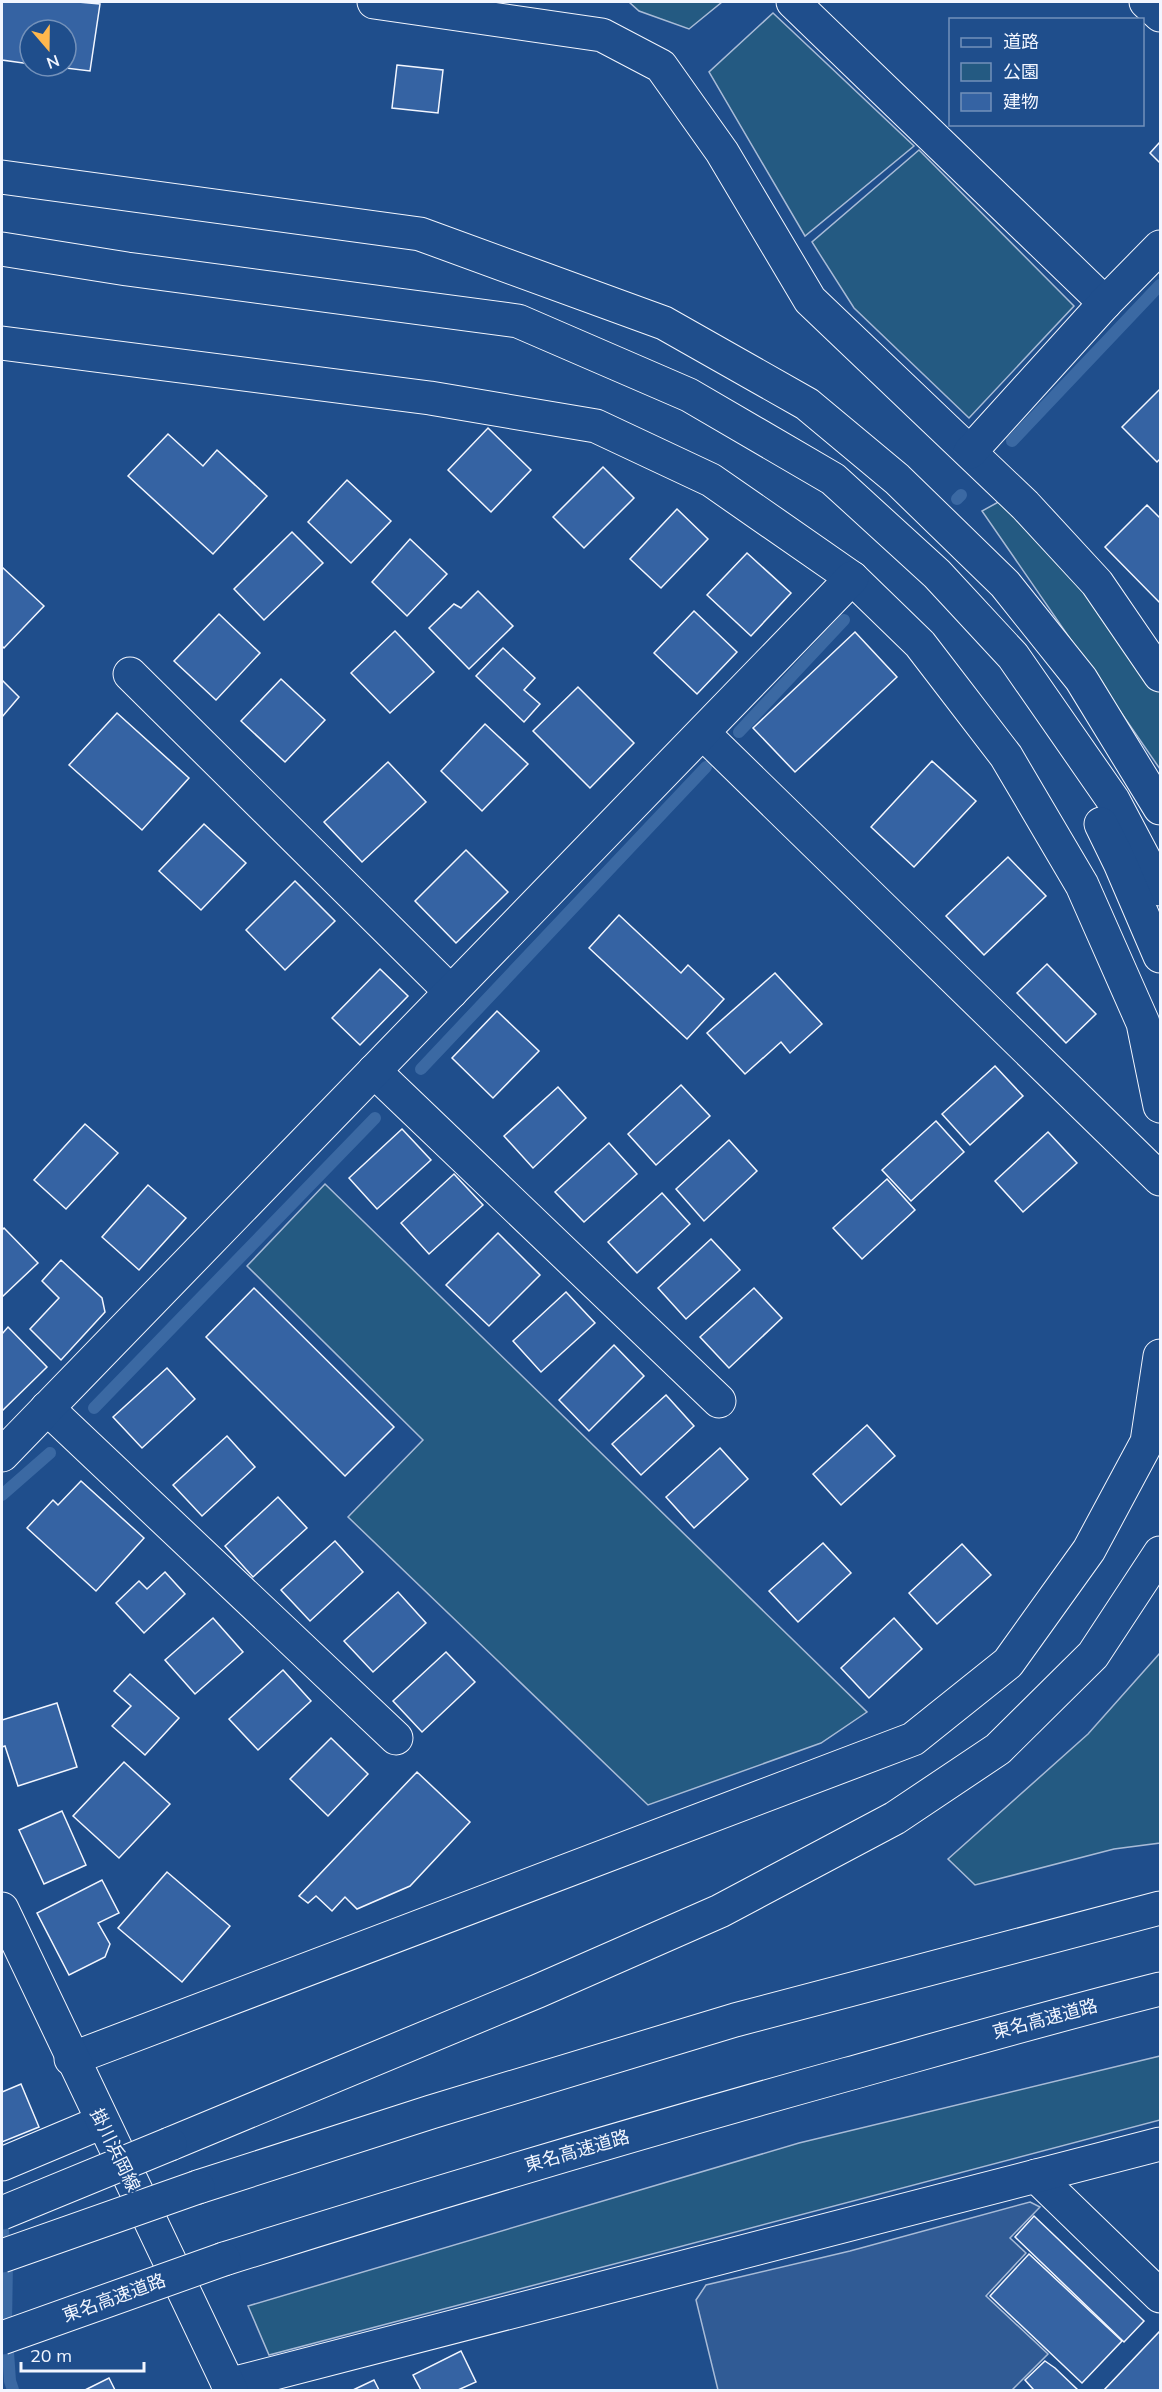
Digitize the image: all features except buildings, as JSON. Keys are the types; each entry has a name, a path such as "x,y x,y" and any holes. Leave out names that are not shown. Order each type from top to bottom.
{"main road":[{"path":"374,2 602,35 662,66 722,152 810,300 1025,505 1097,583 1161,675"},
{"path":"793,2 1105,303"},
{"path":"1146,2 1161,15"},
{"path":"2,177 420,234 664,323 807,404 897,479 1005,584 1081,679 1161,808"},
{"path":"970,452 1105,303 1161,247"},
{"path":"2,249 127,269 518,321 689,395 833,479 937,573 1013,656 1113,800 1161,890"},
{"path":"2,343 430,398 596,426 711,480 852,578 920,644 1006,756 1082,885 1143,1023 1161,1106"},
{"path":"2,1455 852,578"},
{"path":"1013,656 1120,863 1161,956"},
{"path":"130,674 451,992"},
{"path":"704,733 1161,1179"},
{"path":"374,1071 719,1401"},
{"path":"71,2059 913,1739 1008,1664 1089,1550 1147,1442 1161,1356"},
{"path":"47,1408 396,1738"},
{"path":"2,2213 538,1991 720,1911 895,1818 999,1749 1093,1656 1161,1553"},
{"path":"2,2256 198,2187 431,2112 735,2019 1161,1908"},
{"name":"掛川浜岡線","path":"2,1909 71,2059 229,2388"},
{"name":"東名高速道路","path":"2,2338 224,2259 453,2187 723,2109 1161,1989"},
{"path":"2,2164 102,2122"},
{"path":"229,2388 1161,2144"},
{"path":"1036,2176 1161,2296"}],"green space":[{"path":"629,2 722,2 689,29 639,11"},
{"path":"773,13 914,146 805,236 709,72"},
{"path":"919,150 1074,306 969,418 854,308 812,242"},
{"path":"1013,494 1160,671 1160,769 982,511"},
{"path":"325,1184 867,1712 821,1743 648,1805 348,1517 423,1440 247,1266"},
{"path":"1160,1653 1160,1843 1114,1849 975,1885 948,1859 1088,1734"},
{"path":"1160,2056 1160,2120 269,2355 248,2306 799,2143"}],"shaded area":[{"path":"1030,2202 1040,2207 1010,2238 1026,2253 986,2296 1048,2354 1012,2390 718,2390 696,2300 706,2285 850,2251"}],"waterway":[{"path":"1012,441 1160,285"},
{"path":"957,499 961,495"},
{"path":"739,732 844,620"},
{"path":"421,1069 706,767"},
{"path":"94,1408 375,1118"},
{"path":"2,1495 50,1453"},
{"path":"2,2223 7,2263 6,2323 10,2381 13,2390"}]}
